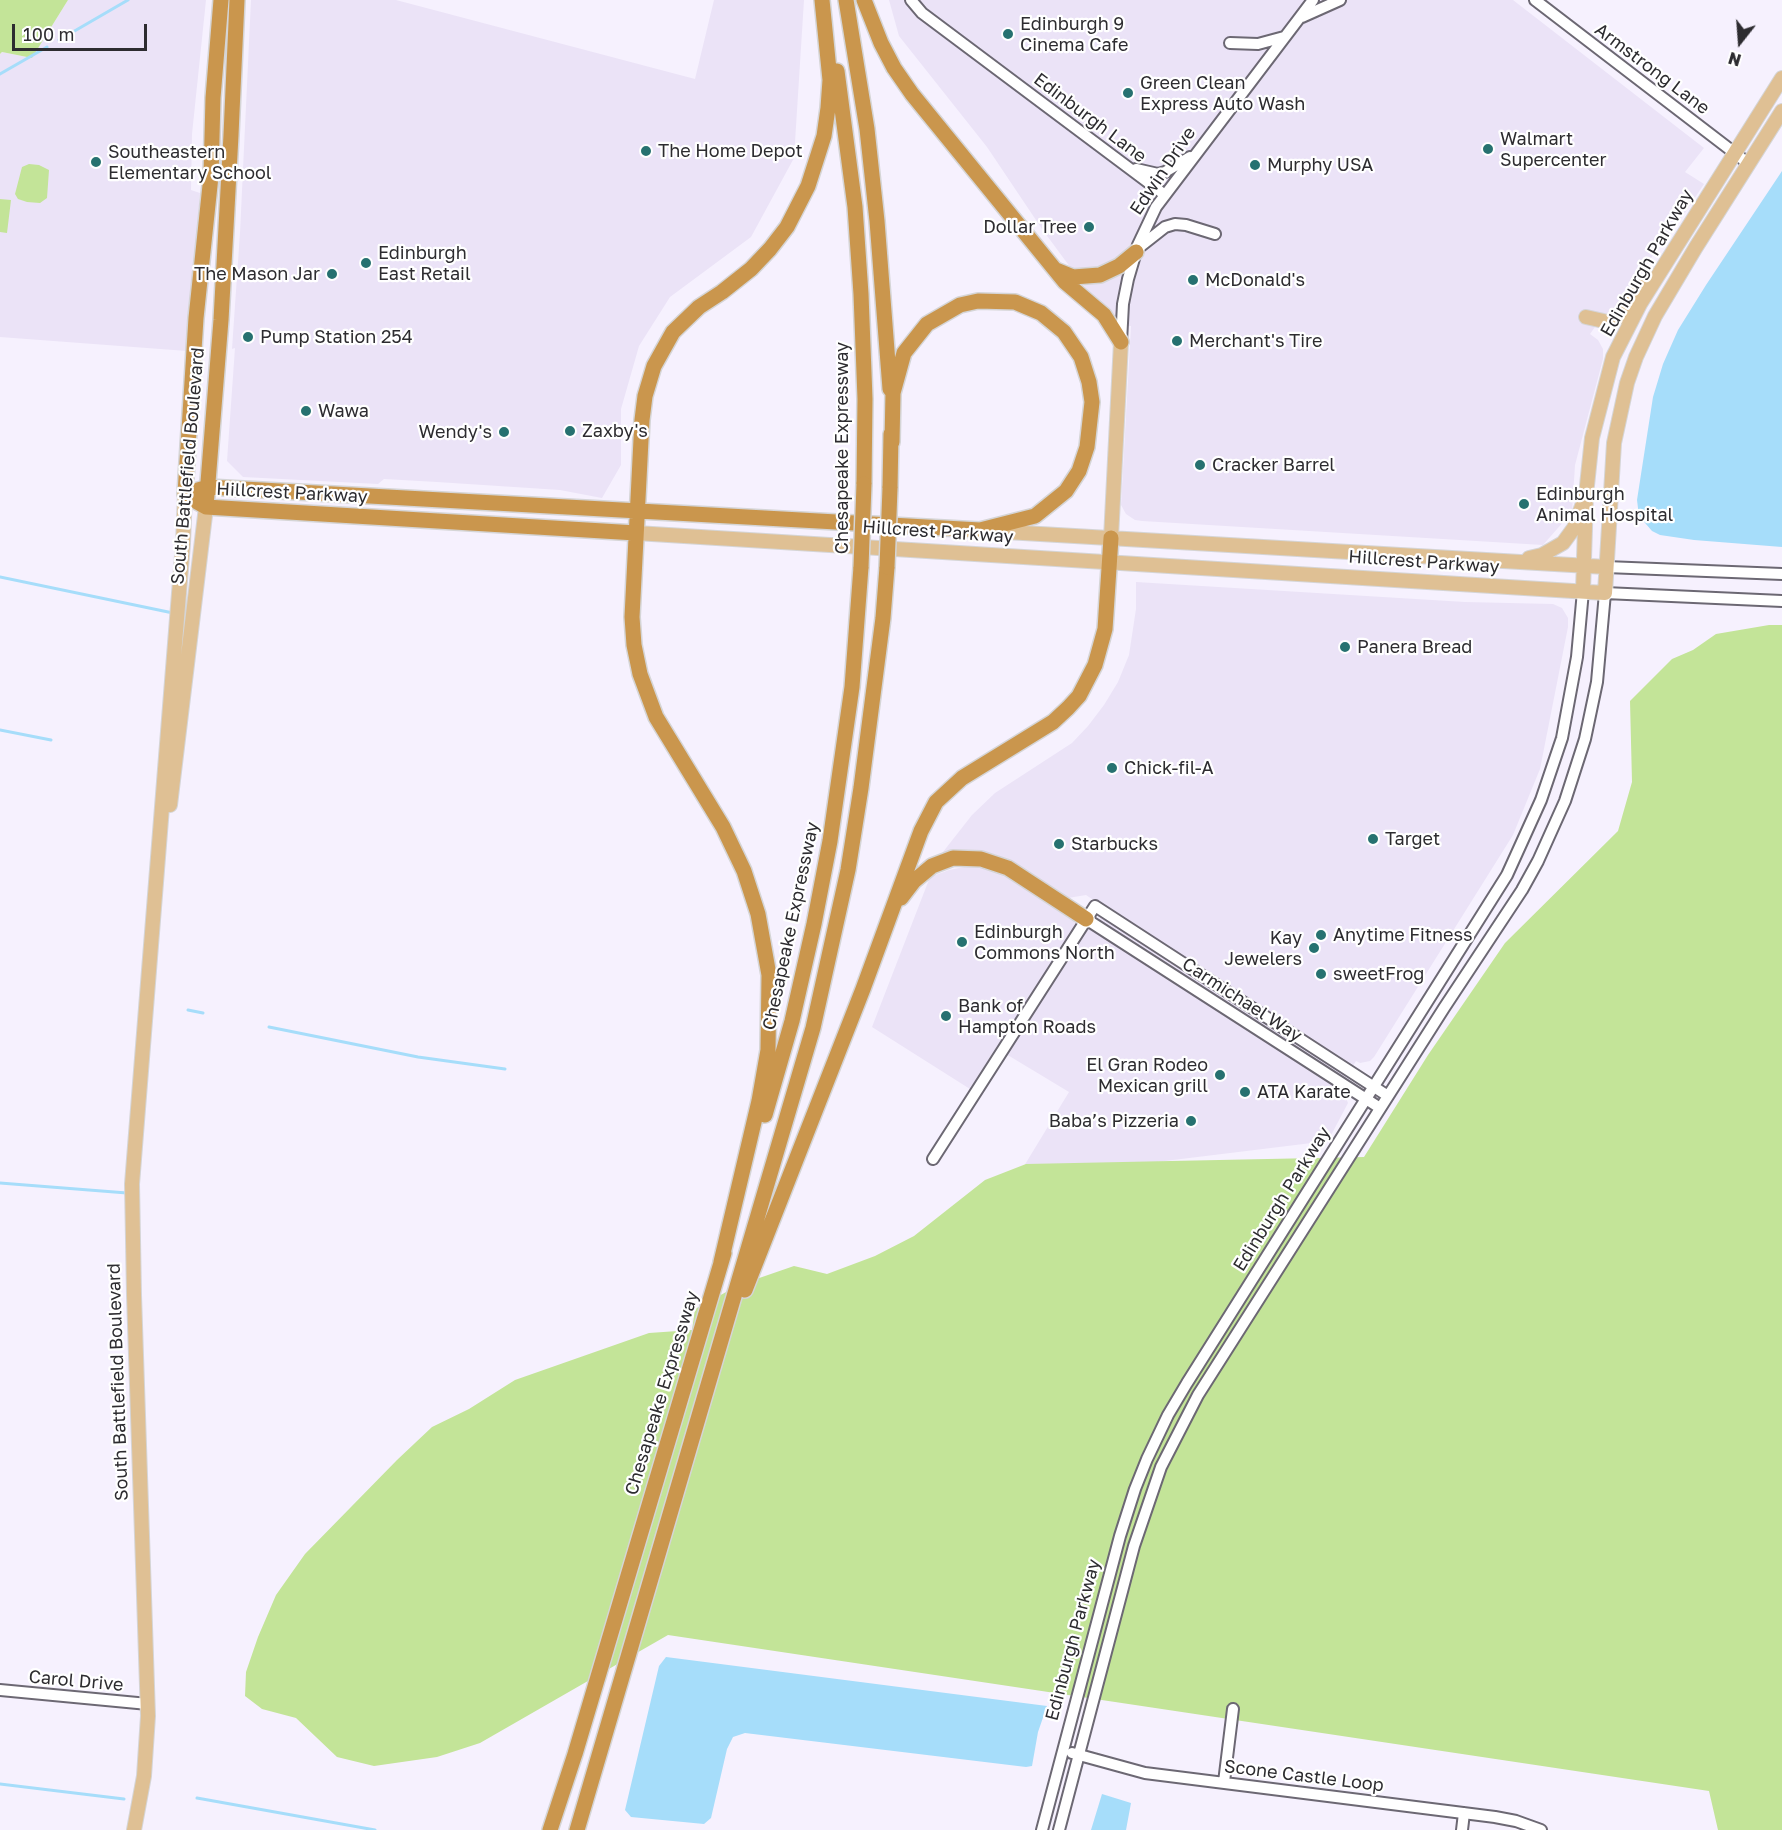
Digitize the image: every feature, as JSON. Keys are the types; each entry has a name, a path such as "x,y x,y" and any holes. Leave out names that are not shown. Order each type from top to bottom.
{"highway":[{"name":"South Battlefield Boulevard","path":"185,494 196,318 211,176 213,89 221,0"},
{"name":"South Battlefield Boulevard","path":"207,507 231,135 237,0"},
{"name":"Chesapeake Expressway","path":"550,1830 575,1754 776,1080 816,914 842,765 852,687 861,567 865,399 855,207 842,105 823,0"},
{"path":"721,1262 759,1101 768,1050 769,975 758,914 744,871 723,827 656,717 640,674 634,645 632,617 645,396 659,353 679,324 699,307 732,285 770,249 797,209 814,172 824,136 830,80 823,0"},
{"path":"846,0 867,129 877,221 889,362 891,442"},
{"path":"864,0 881,43 894,68 912,94 1052,267 1065,282 1104,315 1121,342"},
{"path":"1052,267 1072,277 1100,275 1119,266 1136,250"},
{"path":"577,1830 802,1067 830,959 848,870 861,788 883,618 893,393 904,353 927,324 960,305 978,301 1015,302 1041,313 1064,332 1081,357 1089,382 1092,402 1087,447 1079,471 1066,491 1035,516 980,530"},
{"name":"Hillcrest Parkway","path":"185,494 208,487 980,530"},
{"name":"Hillcrest Parkway","path":"185,494 207,507 636,533"},
{"path":"708,1385 863,989 921,831 936,802 962,778 1053,722 1079,696 1095,665 1105,629 1111,538"},
{"path":"891,913 914,881 932,866 953,858 981,859 1008,868 1086,920"}],"main road":[{"name":"Edinburgh Parkway","path":"1583,591 1586,495 1592,438 1613,357 1640,304 1782,78"},
{"name":"Edinburgh Parkway","path":"1605,593 1612,461 1617,424 1636,357 1655,316 1782,111"},
{"path":"1586,317 1608,322 1616,319 1665,252 1686,229"},
{"name":"Edwin Drive","path":"1111,538 1121,342"},
{"path":"1619,345 1626,365 1627,383"},
{"name":"South Battlefield Boulevard","path":"134,1830 144,1776 148,1704 132,1184 185,494"},
{"path":"1499,561 1542,555 1558,546 1574,528 1586,495"},
{"name":"South Battlefield Boulevard","path":"153,932 207,507"},
{"name":"Hillcrest Parkway","path":"980,530 1606,567"},
{"name":"Hillcrest Parkway","path":"636,533 1605,593"}],"street":[{"name":"Edinburgh Lane","path":"911,0 922,13 1165,195"},
{"name":"Edwin Drive","path":"1121,342 1124,295 1136,250 1150,219 1195,154 1313,0"},
{"path":"1299,18 1340,0"},
{"name":"Armstrong Lane","path":"1535,0 1749,164"},
{"path":"1230,43 1258,44 1285,37"},
{"path":"1126,166 1158,174 1195,154"},
{"path":"1136,250 1165,227 1175,224 1215,234"},
{"name":"Hillcrest Parkway","path":"1606,567 1782,574"},
{"name":"Edinburgh Parkway","path":"1042,1830 1124,1520 1140,1474 1186,1383 1499,890 1541,800 1557,754 1570,701 1583,591"},
{"name":"Hillcrest Parkway","path":"1605,593 1782,601"},
{"name":"Edinburgh Parkway","path":"1059,1830 1138,1530 1167,1453 1198,1395 1522,890 1552,832 1570,786 1588,723 1599,668 1605,593"},
{"name":"Carmichael Way","path":"1380,1108 1086,920 1095,906 1388,1096"},
{"path":"933,1159 1086,920"},
{"name":"Carol Drive","path":"0,1690 148,1704"},
{"path":"1224,1782 1233,1709"},
{"name":"Scone Castle Loop","path":"1063,1750 1144,1773 1464,1813 1516,1821 1541,1830"},
{"path":"1462,1830 1464,1813"}],"shaded area":[{"name":"Southeastern Elementary School","path":"68,0 206,0 192,134 191,190 200,193 187,351 0,337 0,54 2,52 32,58"},
{"path":"251,0 396,0 695,79 714,0 804,0 794,158 751,237 670,297 639,346 621,409 621,465 602,498 560,490 437,482 384,479 378,484 243,477 227,461 235,348 232,349"},
{"path":"889,0 1513,0 1704,148 1685,172 1704,184 1658,247 1633,287 1615,310 1608,314 1605,313 1590,334 1598,340 1603,349 1603,359 1575,465 1572,512 1543,545 1142,521 1135,520 1126,514 1121,505 1131,326 1108,325 1093,298 1042,229 987,147 899,36"},
{"path":"1136,582 1465,602 1553,604 1562,608 1568,618 1568,627 1540,769 1513,835 1374,1057 1370,1061 1360,1063 1356,1061 1338,1091 1345,1096 1348,1103 1328,1141 1067,1173 1021,1171 1069,1092 996,1048 970,1089 872,1027 930,877 969,866 982,867 1008,876 1092,929 1107,909 1086,895 1068,898 1017,864 994,854 965,852 939,857 972,815 995,793 1072,743 1104,705 1118,682 1129,655 1136,609"}],"green space":[{"path":"0,0 68,0 32,58 2,52 0,54"},
{"path":"29,164 39,165 49,170 47,198 40,203 18,199 15,194 22,167"},
{"path":"0,199 11,200 7,233 0,232"},
{"path":"1782,625 1782,1830 1718,1830 1709,1791 668,1635 480,1743 437,1757 374,1766 337,1757 296,1718 262,1709 245,1696 246,1672 258,1637 276,1595 305,1554 432,1427 469,1409 515,1380 649,1333 692,1330 695,1309 739,1285 794,1266 827,1274 875,1256 914,1236 985,1180 1026,1164 1364,1157 1428,1055 1505,943 1618,831 1632,782 1630,701 1672,659 1693,650 1716,634"}],"water":[{"path":"1782,171 1782,547 1660,535 1652,531 1639,516 1637,500 1653,397 1663,364 1678,330"},
{"path":"666,1657 1047,1706 1038,1732 1032,1766 745,1733 733,1737 727,1749 711,1818 704,1824 631,1817 625,1810 659,1666"},
{"path":"1102,1794 1131,1803 1126,1830 1091,1830"}],"waterway":[{"path":"59,40 128,0"},
{"path":"0,74 47,47"},
{"path":"0,577 173,613"},
{"path":"0,730 51,740"},
{"path":"188,1010 203,1013"},
{"path":"269,1027 418,1057 505,1069"},
{"path":"0,1183 127,1193"},
{"path":"0,1784 124,1799"},
{"path":"197,1798 375,1830"}],"place":[{"name":"Edinburgh 9 Cinema Cafe","path":"1008,34"},
{"name":"Green Clean Express Auto Wash","path":"1128,93"},
{"name":"Walmart Supercenter","path":"1488,149"},
{"name":"The Home Depot","path":"646,151"},
{"name":"Southeastern Elementary School","path":"96,162"},
{"name":"Murphy USA","path":"1255,165"},
{"name":"Dollar Tree","path":"1089,227"},
{"name":"Edinburgh East Retail","path":"366,263"},
{"name":"The Mason Jar","path":"332,274"},
{"name":"McDonald's","path":"1193,280"},
{"name":"Pump Station 254","path":"248,337"},
{"name":"Merchant's Tire","path":"1177,341"},
{"name":"Wawa","path":"306,411"},
{"name":"Zaxby's","path":"570,431"},
{"name":"Wendy's","path":"504,432"},
{"name":"Cracker Barrel","path":"1200,465"},
{"name":"Edinburgh Animal Hospital","path":"1524,504"},
{"name":"Panera Bread","path":"1345,647"},
{"name":"Chick-fil-A","path":"1112,768"},
{"name":"Target","path":"1373,839"},
{"name":"Starbucks","path":"1059,844"},
{"name":"Anytime Fitness","path":"1321,935"},
{"name":"Edinburgh Commons North","path":"962,942"},
{"name":"Kay Jewelers","path":"1314,948"},
{"name":"sweetFrog","path":"1321,974"},
{"name":"Bank of Hampton Roads","path":"946,1016"},
{"name":"El Gran Rodeo Mexican grill","path":"1220,1075"},
{"name":"ATA Karate","path":"1245,1092"},
{"name":"Baba’s Pizzeria","path":"1191,1121"}]}
